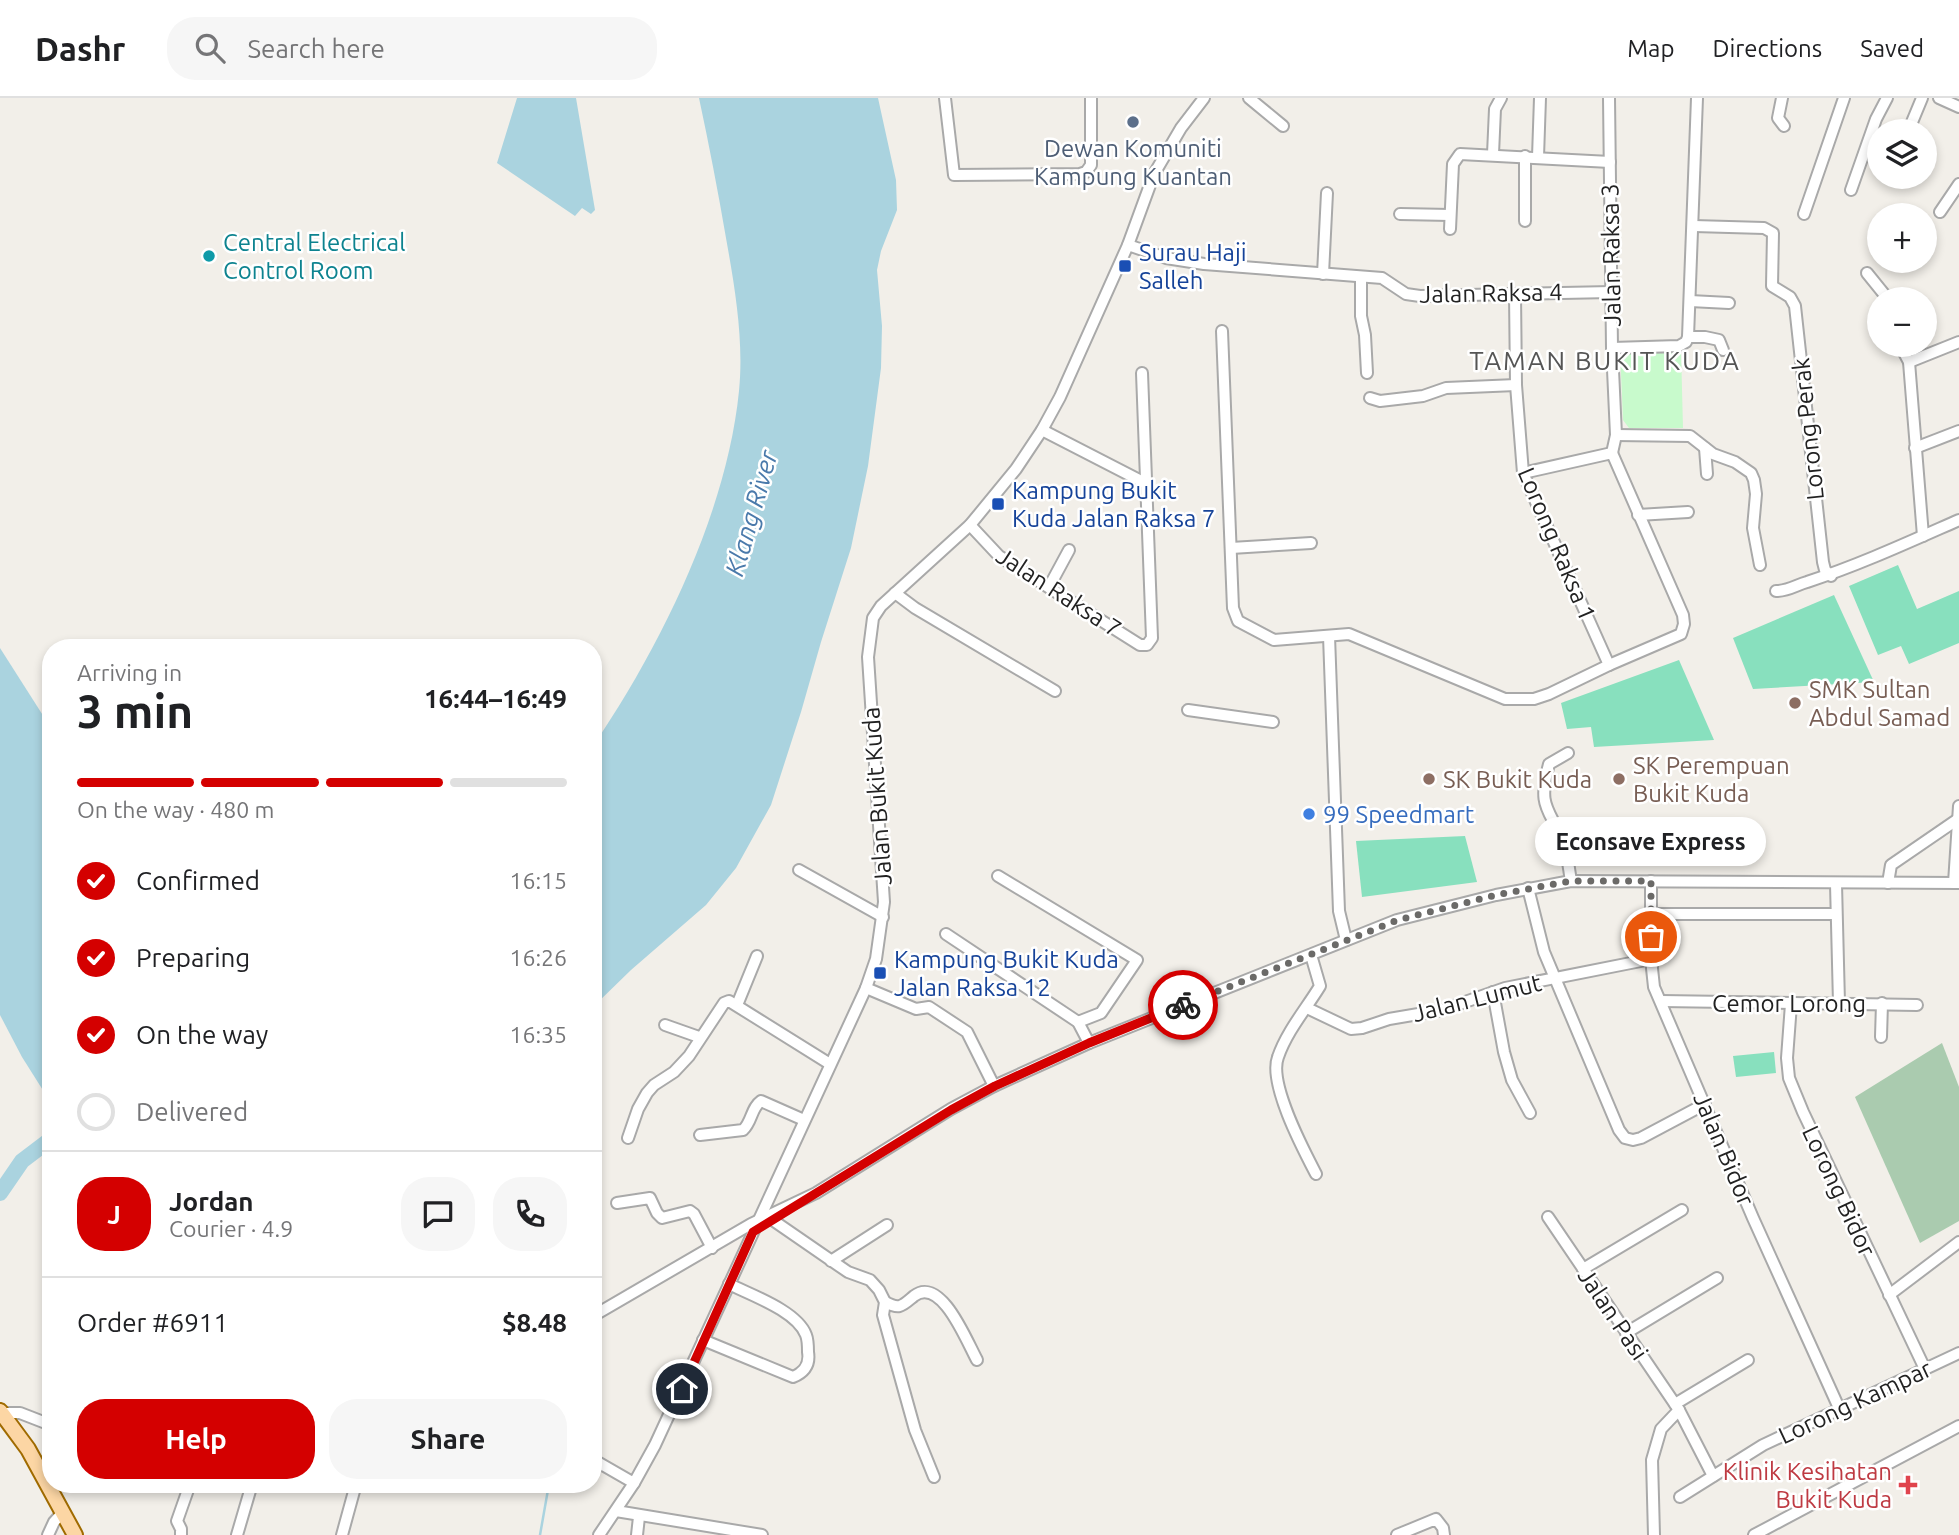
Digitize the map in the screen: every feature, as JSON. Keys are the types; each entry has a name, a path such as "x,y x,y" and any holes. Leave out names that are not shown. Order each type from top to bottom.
{"main road":[{"path":"1,1412 28,1448 42,1474"},
{"path":"53,1493 75,1535"}],"street":[{"path":"945,98 954,175 1080,174 1090,169 1091,98"},
{"name":"Jalan Bukit Kuda","path":"599,1535 634,1483 655,1445 866,988 876,959 884,902 868,657 873,618 881,606 970,525 1016,469 1042,430 1060,397 1128,245 1154,174 1181,128 1204,98"},
{"path":"1249,98 1283,126"},
{"path":"1493,154 1495,109 1501,98"},
{"path":"1538,157 1540,98"},
{"name":"Jalan Raksa 3","path":"1609,98 1612,348 1616,435 1612,453"},
{"path":"1612,348 1679,346 1688,337 1697,98"},
{"path":"1782,98 1777,118 1784,126"},
{"path":"1804,214 1844,98"},
{"path":"1850,190 1876,118 1887,98"},
{"path":"1913,119 1922,98"},
{"path":"1939,98 1959,107"},
{"path":"1450,229 1453,164 1456,157 1465,153 1610,163"},
{"path":"1525,156 1525,221"},
{"path":"1940,212 1959,184"},
{"path":"1323,274 1327,193"},
{"path":"1400,214 1450,215"},
{"name":"Lorong Perak","path":"1694,226 1769,229 1774,239 1771,279 1774,292 1790,297 1795,306 1822,562 1831,576"},
{"name":"Jalan Raksa 4","path":"1128,245 1166,258 1204,264 1382,278 1406,294 1420,296 1612,292"},
{"path":"1867,273 1878,287"},
{"path":"1362,277 1361,316 1367,373"},
{"name":"Lorong Raksa 1","path":"1515,294 1516,385 1523,473 1609,665"},
{"path":"1690,301 1730,303"},
{"path":"1222,331 1233,608 1238,621 1274,639 1349,634 1505,699 1534,699 1677,638 1683,631 1682,615 1612,453 1523,473"},
{"path":"1688,337 1719,340 1723,350"},
{"path":"1909,362 1959,342"},
{"path":"1906,357 1909,362 1923,536"},
{"path":"1042,430 1147,484 1142,373"},
{"path":"1370,398 1380,401 1423,396 1446,388 1516,385"},
{"path":"1915,448 1959,431"},
{"path":"1616,435 1690,436 1721,458 1735,462 1751,474 1756,494 1753,528 1760,565"},
{"path":"1705,448 1707,474"},
{"name":"Jalan Raksa 7","path":"970,525 999,556 1140,645 1147,645 1152,638 1147,484"},
{"path":"1638,515 1688,512"},
{"path":"1776,590 1790,590 1805,582 1831,576 1959,520"},
{"path":"1231,548 1311,544"},
{"path":"1049,587 1069,550"},
{"path":"895,593 915,608 1055,691"},
{"path":"1329,636 1339,911 1346,940"},
{"path":"1188,709 1273,722"},
{"path":"1568,753 1549,764 1544,781 1544,803 1565,848 1571,881"},
{"path":"714,1248 774,1221 811,1195 995,1086 1089,1043 1398,920 1528,888 1571,881 1956,883 1959,806"},
{"path":"1888,883 1891,865 1958,819"},
{"path":"799,870 883,917"},
{"path":"998,876 1137,960 1101,1013 1078,1022"},
{"name":"Jalan Bidor","path":"1651,881 1651,959 1654,987 1753,1218 1839,1408"},
{"path":"1836,884 1839,1003"},
{"path":"1528,888 1540,941 1619,1130 1625,1138 1641,1138 1705,1104"},
{"path":"1651,914 1836,914"},
{"path":"946,934 1078,1022 1089,1043"},
{"path":"1311,955 1321,986 1278,1056 1276,1077 1296,1133 1316,1174"},
{"path":"737,1005 757,956"},
{"name":"Jalan Lumut","path":"1307,1008 1351,1029 1441,1010 1493,992 1651,959"},
{"path":"866,988 916,1009 929,1007 967,1032 995,1086"},
{"path":"1493,992 1509,1070 1530,1114"},
{"path":"628,1138 647,1093 689,1056 699,1037 724,1003 729,1001 830,1065"},
{"name":"Cemor Lorong","path":"1661,1001 1917,1004"},
{"path":"1881,1037 1882,1003"},
{"name":"Lorong Bidor","path":"1791,1004 1787,1058 1789,1078 1925,1369"},
{"path":"665,1025 699,1037"},
{"path":"700,1135 743,1130 756,1104 761,1101 804,1120"},
{"path":"772,1191 777,1203 797,1202"},
{"path":"602,1311 758,1220 811,1195"},
{"path":"617,1203 650,1198 662,1218 690,1211 714,1248"},
{"path":"1583,1269 1682,1210"},
{"name":"Jalan Pasi","path":"1548,1217 1677,1407 1713,1476"},
{"path":"774,1221 848,1272 870,1280 886,1302 896,1308 903,1307 915,1294 922,1292 935,1295 946,1302 977,1360"},
{"path":"831,1261 887,1224"},
{"path":"1889,1295 1959,1242"},
{"path":"714,1248 735,1247 738,1252 736,1266"},
{"path":"1626,1333 1717,1278"},
{"path":"703,1340 793,1377 806,1368 810,1359 806,1335 796,1318 729,1284"},
{"path":"886,1302 883,1315 915,1430 934,1477"},
{"name":"Lorong Kampar","path":"1680,1497 1763,1445 1959,1353"},
{"path":"1654,1535 1652,1460 1661,1429 1677,1407 1748,1360"},
{"path":"1,1412 20,1413 42,1422"},
{"path":"1754,1535 1959,1426"},
{"path":"602,1465 634,1483"},
{"path":"181,1535 177,1521 187,1493"},
{"path":"237,1535 249,1493"},
{"path":"342,1535 354,1493"},
{"path":"616,1511 639,1517 762,1535"},
{"path":"48,1535 63,1512"},
{"path":"637,1535 639,1517"},
{"path":"1397,1535 1436,1518 1444,1535"}],"green space":[{"path":"1681,350 1683,428 1629,428 1623,420 1620,351"},
{"path":"1898,565 1917,609 1959,591 1959,643 1909,664 1901,646 1878,655 1849,586"},
{"path":"1834,595 1874,682 1753,689 1733,638"},
{"path":"1679,660 1714,740 1594,747 1591,727 1567,729 1561,703"},
{"path":"1465,836 1477,882 1362,897 1356,841"},
{"path":"1942,1043 1959,1087 1959,1221 1920,1243 1855,1097"},
{"path":"1774,1052 1776,1073 1736,1077 1733,1056"}],"water":[{"path":"517,98 576,98 595,210 591,214 582,208 575,216 497,163"},
{"name":"Klang River","path":"699,98 878,98 896,180 897,210 881,251 877,270 882,326 881,368 868,466 851,548 801,712 771,805 736,868 706,905 602,998 602,732 643,665 687,576 721,483 739,391 739,334 720,203"},
{"path":"0,648 42,714 42,1089 0,1015"}],"waterway":[{"path":"0,1193 22,1161 42,1146"},
{"path":"540,1535 547,1493"}],"way so far":[{"path":"1183,1005 1398,920 1496,895 1571,881 1651,881 1651,937"}],"place":[{"name":"Dewan Komuniti Kampung Kuantan","path":"1133,122"},
{"name":"Central Electrical Control Room","path":"209,256"},
{"name":"Surau Haji Salleh","path":"1125,266"},
{"name":"Kampung Bukit Kuda Jalan Raksa 7","path":"998,504"},
{"name":"SMK Sultan Abdul Samad","path":"1795,703"},
{"name":"SK Bukit Kuda","path":"1429,779"},
{"name":"SK Perempuan Bukit Kuda","path":"1619,779"},
{"name":"99 Speedmart","path":"1309,814"},
{"name":"Econsave Express","path":"1651,937"},
{"name":"Kampung Bukit Kuda Jalan Raksa 12","path":"880,973"},
{"name":"Klinik Kesihatan Bukit Kuda","path":"1908,1485"}],"district":[{"name":"TAMAN BUKIT KUDA","path":"1605,360"}],"route":[{"path":"682,1389 753,1232 951,1110 995,1086 1089,1043 1183,1005"}]}
